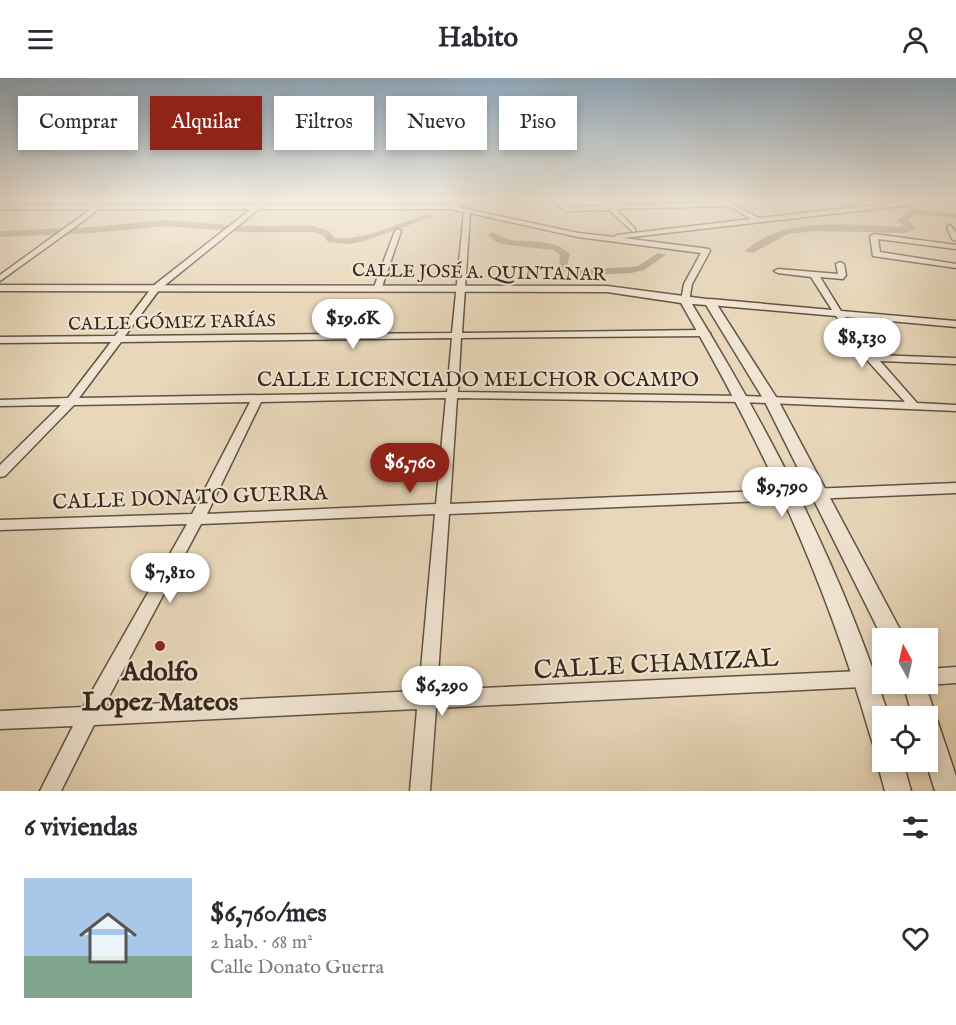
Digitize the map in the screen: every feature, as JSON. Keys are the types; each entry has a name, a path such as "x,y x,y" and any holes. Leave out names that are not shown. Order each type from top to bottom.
{"street":[{"path":"0,279 62,233"},
{"path":"0,473 71,402 156,288 226,233"},
{"path":"378,287 398,233"},
{"path":"420,791 467,233"},
{"path":"582,233 605,239 706,251 688,284 685,301 743,399 792,496 834,594 872,674"},
{"path":"605,239 654,233"},
{"path":"956,247 874,236 876,254 956,266"},
{"path":"778,271 840,277 843,275 840,264"},
{"path":"815,276 835,312 871,358 914,406"},
{"name":"CALLE JOSÉ A. QUINTANAR","path":"0,288 607,289 685,301 956,324"},
{"path":"710,302 771,400 822,495 888,628"},
{"name":"CALLE GÓMEZ FARÍAS","path":"0,340 705,333"},
{"path":"871,358 956,361"},
{"name":"CALLE LICENCIADO MELCHOR OCAMPO","path":"0,403 452,395 743,399 956,408"},
{"path":"50,791 89,715 197,519 256,399"},
{"name":"CALLE DONATO GUERRA","path":"0,525 822,495 956,488"},
{"path":"938,676 956,675"},
{"name":"CALLE CHAMIZAL","path":"0,720 872,678"},
{"path":"938,759 948,791"},
{"path":"892,772 897,791"}],"waterway":[{"path":"0,234 17,233"},
{"path":"326,233 331,240 349,241 380,233"},
{"path":"750,251 783,233"},
{"path":"492,235 508,242 547,245 556,248 565,254 562,266 574,273 641,268 661,255"}],"place":[{"name":"Adolfo Lopez Mateos","path":"160,646"}]}
